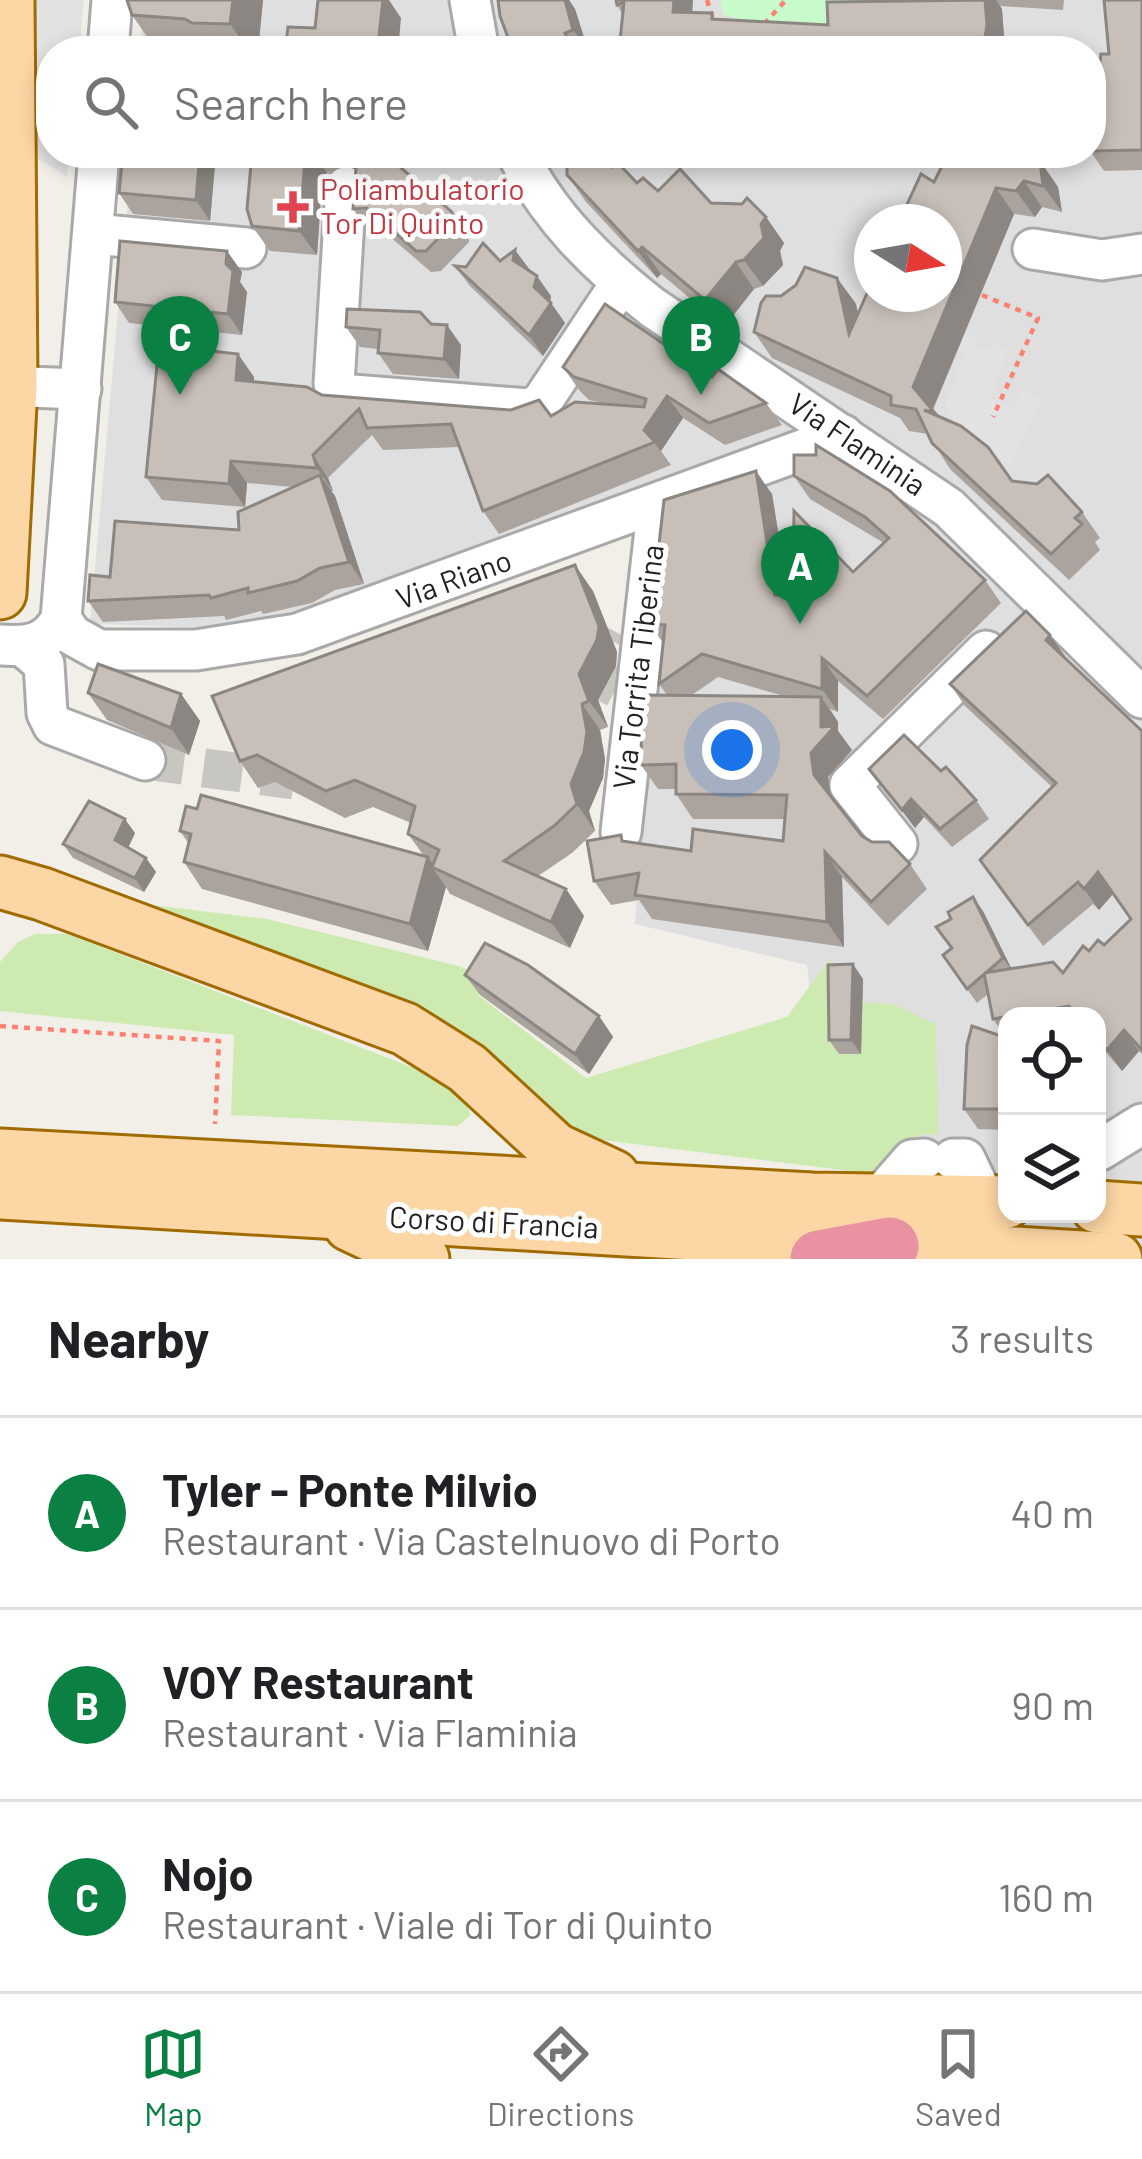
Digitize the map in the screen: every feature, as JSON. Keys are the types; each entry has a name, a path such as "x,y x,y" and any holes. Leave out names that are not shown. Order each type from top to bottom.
{"highway":[{"path":"819,1259 883,1223"}],"main road":[{"path":"0,593 8,0"},
{"path":"0,882 380,1017 445,1052 564,1156 660,1189"},
{"path":"404,1174 479,1143 490,1119 486,1087"},
{"name":"Corso di Francia","path":"8,1174 404,1174 660,1189 883,1223 978,1255 1116,1259"},
{"name":"Corso di Francia","path":"8,1174 322,1213 595,1229 883,1223 996,1202"},
{"path":"1106,1208 1142,1210"},
{"path":"322,1213 423,1259"},
{"path":"519,1259 595,1229"}],"street":[{"path":"109,36 112,0"},
{"path":"470,0 476,36"},
{"path":"12,646 50,636 62,619 98,168"},
{"name":"Via Flaminia","path":"526,168 555,214 621,283 949,508 1142,698"},
{"path":"346,187 334,383 340,394 529,409 541,403 621,283"},
{"path":"93,234 246,248"},
{"path":"1033,249 1102,260 1142,254"},
{"path":"5,386 81,389"},
{"name":"Via Riano","path":"99,650 196,650 297,634 843,435"},
{"path":"623,636 646,508"},
{"name":"Via Torrita Tiberina","path":"621,831 646,508"},
{"path":"897,844 850,785 1042,597"},
{"path":"62,619 72,635 99,650"},
{"path":"12,646 39,657 47,681 47,713 53,724 145,760"},
{"path":"47,681 64,658 99,650"},
{"path":"1106,1146 1142,1124"},
{"path":"883,1223 912,1160 965,1159 996,1202"}],"path":[{"path":"707,0 714,22"},
{"path":"757,33 786,0"},
{"path":"982,295 1038,318 992,417"},
{"path":"0,1025 219,1041 215,1124"}],"shaded area":[{"path":"29,0 84,0 80,36 36,36 36,157 29,153"},
{"path":"144,0 1142,0 1142,1259 871,1259 824,1108 807,965 635,924 665,486 372,593 214,628 90,624 131,168 1106,168 1106,36 141,36"},
{"path":"954,325 972,336 980,348 1000,344 1008,350 990,398 1013,408 1022,388 1041,401 1011,466 963,435 945,406 965,351 945,340"}],"green space":[{"path":"720,0 869,0 824,26 753,22 724,15"},
{"path":"152,905 267,919 459,966 486,978 478,995 586,1078 787,1017 830,958 836,1001 893,1004 936,1024 938,1134 918,1135 881,1175 554,1134 443,1026"},
{"path":"35,934 68,934 432,1075 465,1102 471,1115 458,1126 231,1115 234,1035 0,1011 0,962 18,942"}],"building":[{"path":"127,0 233,0 230,24 132,15"},
{"path":"318,0 383,0 379,36 287,36 288,27 315,28"},
{"path":"498,0 565,0 573,30 566,36 507,36"},
{"path":"616,0 674,0 673,12 712,13 712,19 828,25 827,2 985,0 987,25 985,36 621,36 624,2 617,5"},
{"path":"1104,0 1142,0 1142,150 1106,151 1109,54"},
{"path":"122,168 199,168 196,200 119,193"},
{"path":"251,168 304,168 299,231 252,226 247,209"},
{"path":"356,168 401,168 452,212 455,221 426,251 416,251 367,208 353,209"},
{"path":"567,168 623,168 637,183 643,178 658,191 680,169 711,203 742,204 747,198 766,217 761,224 764,238 744,260 736,262 705,300 642,247 638,251 567,175"},
{"path":"941,168 1041,168 1043,186 1024,181 1016,191 996,188 962,270 962,204 907,204 921,174 934,182"},
{"path":"120,241 227,251 226,264 233,271 228,314 115,302"},
{"path":"483,243 500,261 515,250 513,260 537,276 534,287 551,303 529,335 455,266 466,267"},
{"path":"805,267 837,278 849,334 859,312 944,312 913,387 934,412 924,410 961,426 988,447 1012,481 1037,484 1048,475 1082,512 1075,518 1082,524 1051,554 932,443 916,409 891,405 891,396 754,332 766,296 781,296 796,285"},
{"path":"605,304 712,377 718,369 766,403 709,423 667,396 644,430 655,442 483,511 451,424 367,428 359,409 313,455 317,468 231,461 229,484 146,477 159,345 238,354 236,380 307,387 322,395 511,410 539,400 551,416 575,402 644,407 646,399 574,377 563,367"},
{"path":"347,309 420,312 431,324 447,325 444,359 378,353 380,330 346,327"},
{"path":"816,445 890,491 985,580 867,696 822,658 822,689 702,654 659,684 665,625 650,624 664,500 756,471 775,595 793,594 794,511 853,572 889,538 865,517 794,476 794,455 816,455"},
{"path":"320,475 349,562 248,593 248,588 211,598 88,601 90,575 110,577 115,521 239,530 238,512"},
{"path":"575,565 599,626 579,674 589,701 582,704 587,732 571,784 577,804 504,861 566,889 551,922 432,867 439,850 408,834 415,806 355,780 326,791 257,755 240,761 212,696"},
{"path":"1026,611 1050,635 1046,640 1142,731 1142,1050 1124,1030 1107,1050 1106,1007 998,1007 998,1018 993,1019 984,973 1053,962 1063,973 1083,946 1089,951 1098,940 1104,945 1131,919 1098,872 1084,889 1078,882 1028,925 980,860 1056,783 950,684"},
{"path":"98,664 181,694 171,728 88,693"},
{"path":"642,695 821,697 821,727 835,726 811,753 814,775 862,836 872,842 889,842 910,864 871,902 825,852 827,922 635,895 639,873 594,881 587,841 621,835 622,841 691,851 693,829 783,841 787,795 676,794 676,764 641,765"},
{"path":"904,735 941,771 946,767 976,800 940,829 911,799 902,810 869,769"},
{"path":"201,795 428,857 410,924 184,862 191,834 180,831 186,806 197,809"},
{"path":"89,801 125,819 115,840 146,858 135,878 63,844"},
{"path":"973,897 1003,958 967,989 943,955 952,948 936,927 951,919 948,912"},
{"path":"485,943 528,965 599,1016 575,1054 465,975"},
{"path":"853,964 851,1040 829,1040 828,965"},
{"path":"972,1026 998,1035 998,1109 964,1109"}],"tunnel":[{"path":"590,696 623,636"},
{"path":"145,760 294,780"}],"place":[{"name":"Poliambulatorio Tor Di Quinto","path":"293,207"},
{"name":"Nojo","path":"180,395"},
{"name":"VOY Restaurant","path":"701,395"},
{"name":"Tyler - Ponte Milvio","path":"800,624"}]}
